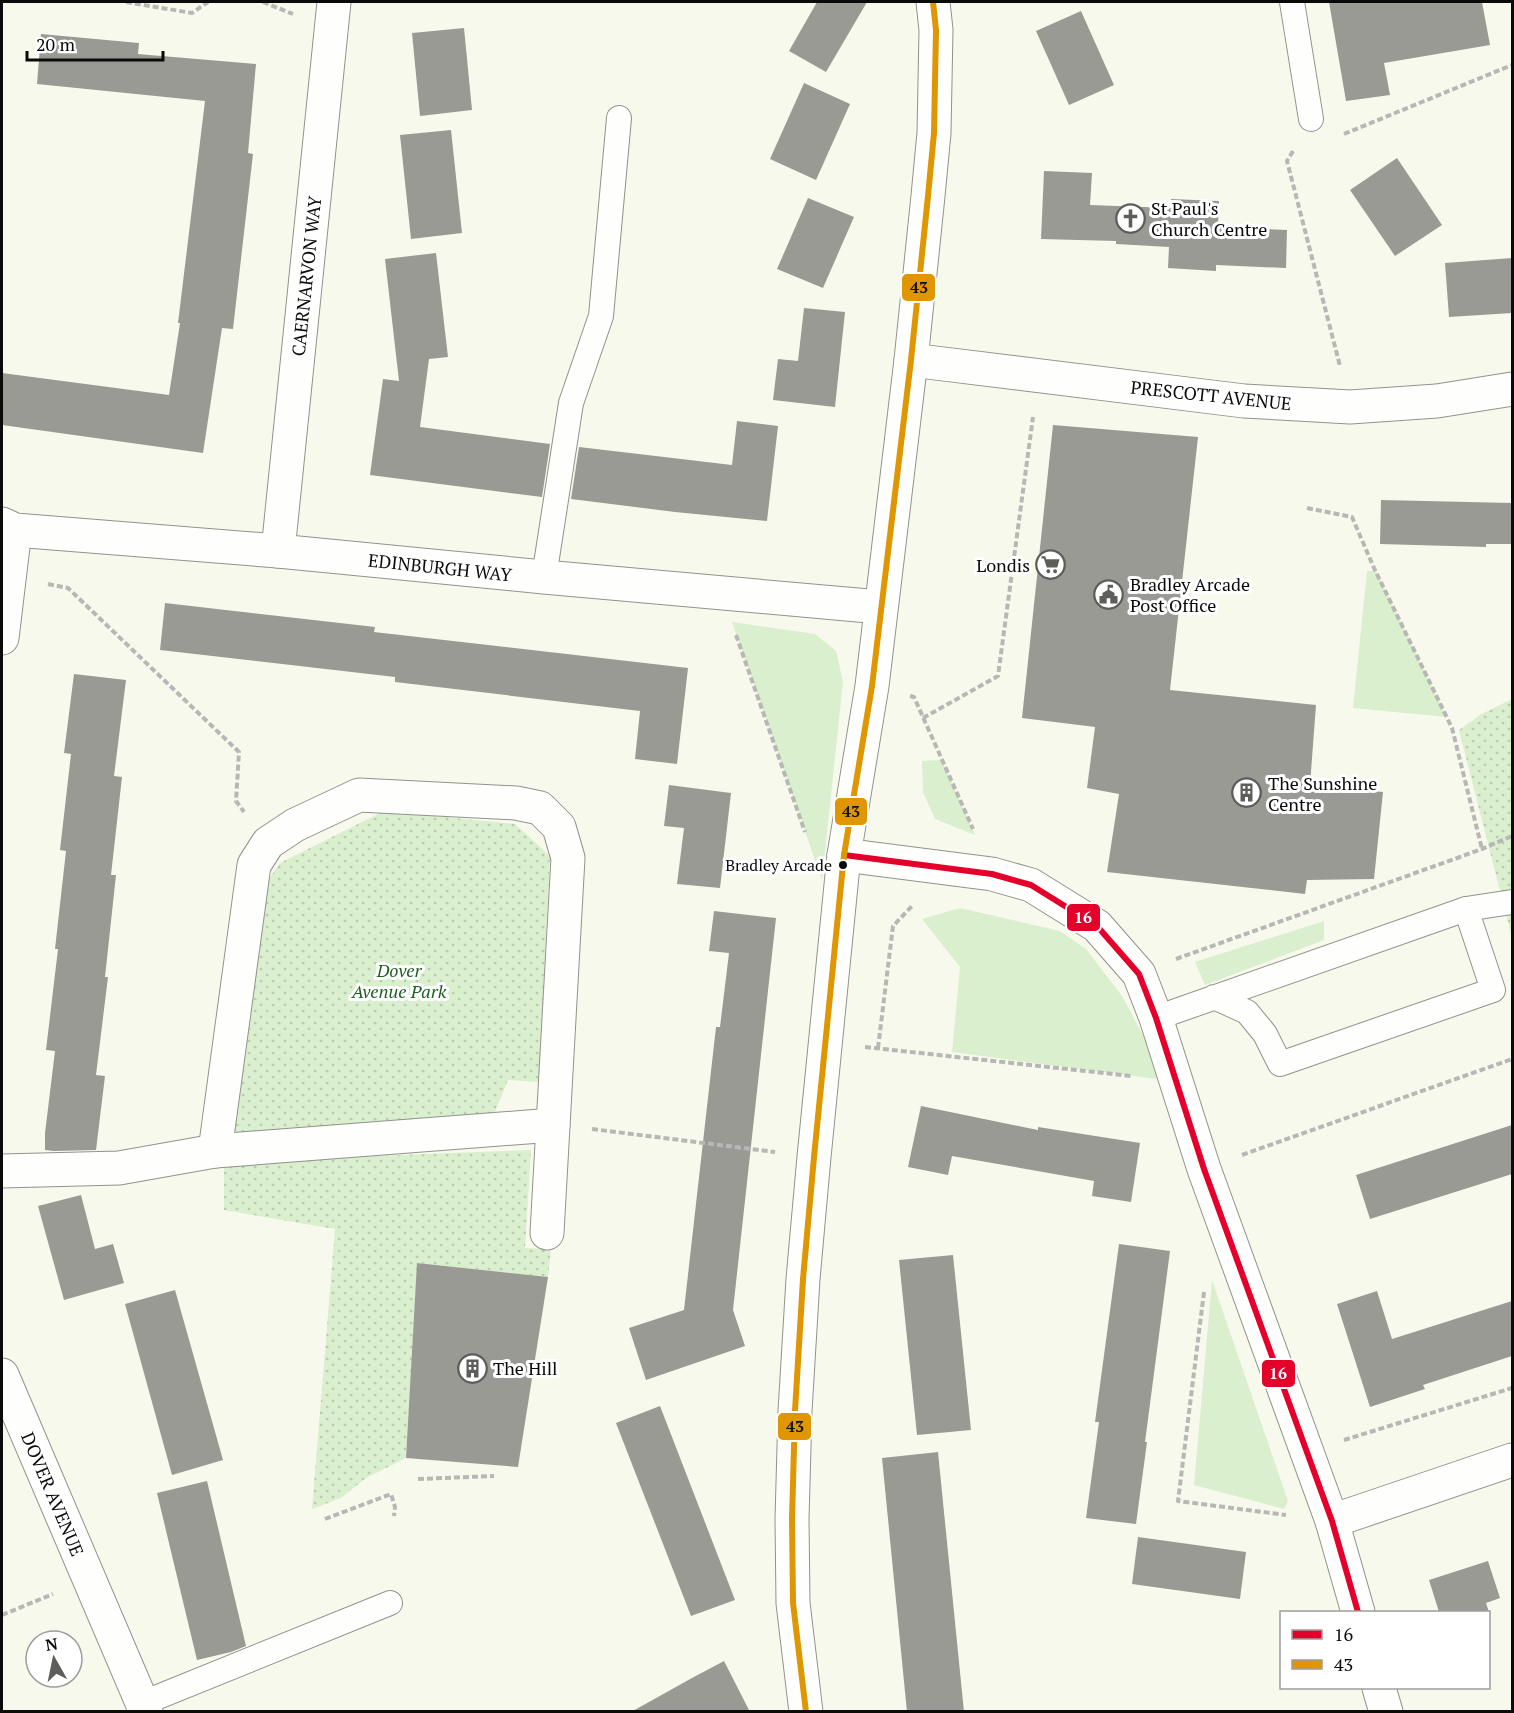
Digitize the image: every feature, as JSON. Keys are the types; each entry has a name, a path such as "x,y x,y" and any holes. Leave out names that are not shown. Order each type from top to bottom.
{"street":[{"name":"CAERNARVON WAY","path":"278,551 334,2"},
{"path":"806,1712 793,1603 792,1519 795,1411 814,1158 844,855 872,686 911,360 934,133 936,30 933,2"},
{"name":"PRESCOTT AVENUE","path":"911,360 1244,401 1350,407 1437,401 1512,389"},
{"name":"EDINBURGH WAY","path":"8,527 544,578 880,607"},
{"path":"2,638 9,576 8,527"},
{"path":"215,1152 254,865 268,843 296,825 359,795 516,803 540,808 559,827 568,858 547,1233"},
{"path":"844,855 992,874 1031,885 1097,926 1139,974 1156,1018 1204,1169 1308,1451 1332,1521 1358,1611"},
{"path":"2,1171 119,1168 215,1152 553,1125"},
{"name":"DOVER AVENUE","path":"2,1375 144,1707"},
{"path":"1332,1521 1512,1460"},
{"path":"1379,1689 1386,1712"}],"lane":[{"path":"1292,2 1311,119"},
{"path":"544,578 571,403 601,316 619,118"},
{"path":"1156,1018 1466,909 1512,902"},
{"path":"1214,997 1247,1012 1265,1034 1280,1064 1482,994 1493,990 1466,909"},
{"path":"144,1707 390,1603"}],"path":[{"path":"126,2 192,13 208,2"},
{"path":"1335,137 1512,65"},
{"path":"1311,119 1287,161 1350,407"},
{"path":"1291,155 1302,151"},
{"path":"923,717 998,676 1038,376"},
{"path":"1307,508 1352,517 1374,568 1452,728 1482,849"},
{"path":"9,576 68,588 239,752 236,801 268,843"},
{"path":"721,592 807,836"},
{"path":"872,686 914,697 992,874"},
{"path":"1139,974 1189,953 1482,849 1512,836"},
{"path":"878,1048 893,926 918,899"},
{"path":"825,1042 1177,1082"},
{"path":"1204,1169 1512,1059"},
{"path":"553,1125 652,1135 814,1158"},
{"path":"1204,1290 1178,1501 1332,1521"},
{"path":"1308,1451 1512,1388"},
{"path":"418,1479 494,1476"},
{"path":"325,1519 391,1494 395,1507 394,1516"},
{"name":"DOVER AVENUE","path":"2,1615 90,1580"}],"green space":[{"path":"1367,571 1376,571 1447,717 1353,708"},
{"path":"732,622 815,634 836,651 843,682 822,880"},
{"path":"1512,699 1512,938 1459,730 1480,715"},
{"path":"942,760 975,835 935,819 923,792 922,761"},
{"name":"Dover Avenue Park","path":"384,811 515,824 550,856 539,1082 508,1080 492,1119 231,1138 267,882 280,863"},
{"path":"960,908 1060,931 1086,949 1122,996 1144,1037 1157,1079 952,1052 960,967 922,919"},
{"path":"1324,921 1324,940 1205,985 1195,962"},
{"path":"531,1150 525,1248 551,1249 548,1277 418,1263 406,1458 366,1478 341,1498 312,1509 335,1229 224,1210 224,1162"},
{"path":"1212,1280 1288,1501 1284,1509 1194,1485"}],"building":[{"path":"817,2 867,2 826,72 789,51"},
{"path":"1329,2 1482,2 1490,45 1384,63 1390,95 1346,101"},
{"path":"1081,11 1114,85 1069,105 1036,31"},
{"path":"464,28 472,110 420,116 412,33"},
{"path":"41,34 139,43 138,54 256,64 248,153 253,154 233,329 222,328 203,453 2,425 2,373 169,395 180,323 178,323 205,101 37,84"},
{"path":"804,83 850,104 816,180 770,159"},
{"path":"451,130 462,233 411,239 400,135"},
{"path":"1397,158 1442,225 1395,256 1350,190"},
{"name":"St Paul's Church Centre","path":"1044,171 1092,173 1090,205 1171,208 1171,199 1219,201 1218,227 1287,230 1286,268 1216,265 1216,271 1168,268 1169,247 1116,244 1116,241 1041,239"},
{"path":"808,198 854,217 823,288 777,269"},
{"path":"436,253 448,357 429,359 420,427 550,444 542,497 370,475 383,379 399,381 385,259"},
{"path":"1512,258 1512,313 1449,317 1445,263"},
{"path":"804,308 845,312 835,407 773,400 778,359 798,361"},
{"path":"737,421 778,426 767,521 571,499 579,447 732,465"},
{"path":"1053,425 1198,437 1170,690 1316,705 1310,785 1383,792 1374,879 1307,880 1305,894 1107,872 1119,794 1087,788 1095,727 1022,718"},
{"path":"1381,500 1512,503 1512,544 1486,544 1486,547 1380,544"},
{"path":"165,603 375,627 374,632 688,668 677,764 635,759 640,711 395,682 395,677 160,650"},
{"path":"74,674 126,680 114,776 122,777 111,875 116,875 105,977 108,977 96,1075 105,1076 96,1150 54,1151 45,1150 45,1133 55,1051 46,1050 58,949 55,949 66,851 60,850 71,754 64,753"},
{"path":"669,785 731,793 720,888 677,884 684,828 664,826"},
{"path":"714,911 776,918 733,1310 745,1346 646,1380 629,1328 684,1310 716,1027 720,1027 729,953 709,951"},
{"path":"921,1106 1038,1130 1038,1127 1140,1143 1131,1202 1092,1196 1094,1181 952,1156 948,1175 908,1167"},
{"path":"1512,1125 1512,1174 1370,1219 1356,1175"},
{"path":"81,1195 95,1249 113,1244 124,1283 64,1300 38,1206"},
{"path":"1119,1244 1170,1251 1136,1524 1086,1518 1099,1422 1095,1422"},
{"path":"953,1255 971,1430 917,1435 899,1260"},
{"name":"The Hill","path":"417,1263 548,1277 518,1467 406,1458"},
{"path":"175,1290 223,1460 172,1475 125,1304"},
{"path":"1377,1291 1392,1339 1512,1301 1512,1356 1423,1385 1425,1389 1370,1407 1337,1304"},
{"path":"660,1406 735,1600 691,1616 616,1423"},
{"path":"938,1452 964,1712 907,1712 882,1458"},
{"path":"207,1481 246,1646 197,1660 157,1493"},
{"path":"1138,1537 1246,1552 1240,1599 1132,1584"},
{"path":"1488,1561 1500,1598 1486,1603 1489,1611 1439,1611 1429,1580"},
{"path":"724,1661 750,1712 631,1712 692,1678"}],"transit line":[{"name":"43","path":"806,1712 793,1603 792,1519 795,1411 803,1279 844,855 872,686 928,196 934,133 936,30 933,2"},
{"name":"16","path":"844,855 992,874 1031,885 1097,926 1139,974 1156,1018 1204,1169 1332,1521 1358,1611"}],"place":[{"name":"St Paul's Church Centre","path":"1130,218"},
{"name":"Londis","path":"1051,565"},
{"name":"Bradley Arcade Post Office","path":"1109,594"},
{"name":"The Sunshine Centre","path":"1247,793"},
{"name":"Bradley Arcade","path":"843,865"},
{"name":"The Hill","path":"472,1368"}]}
